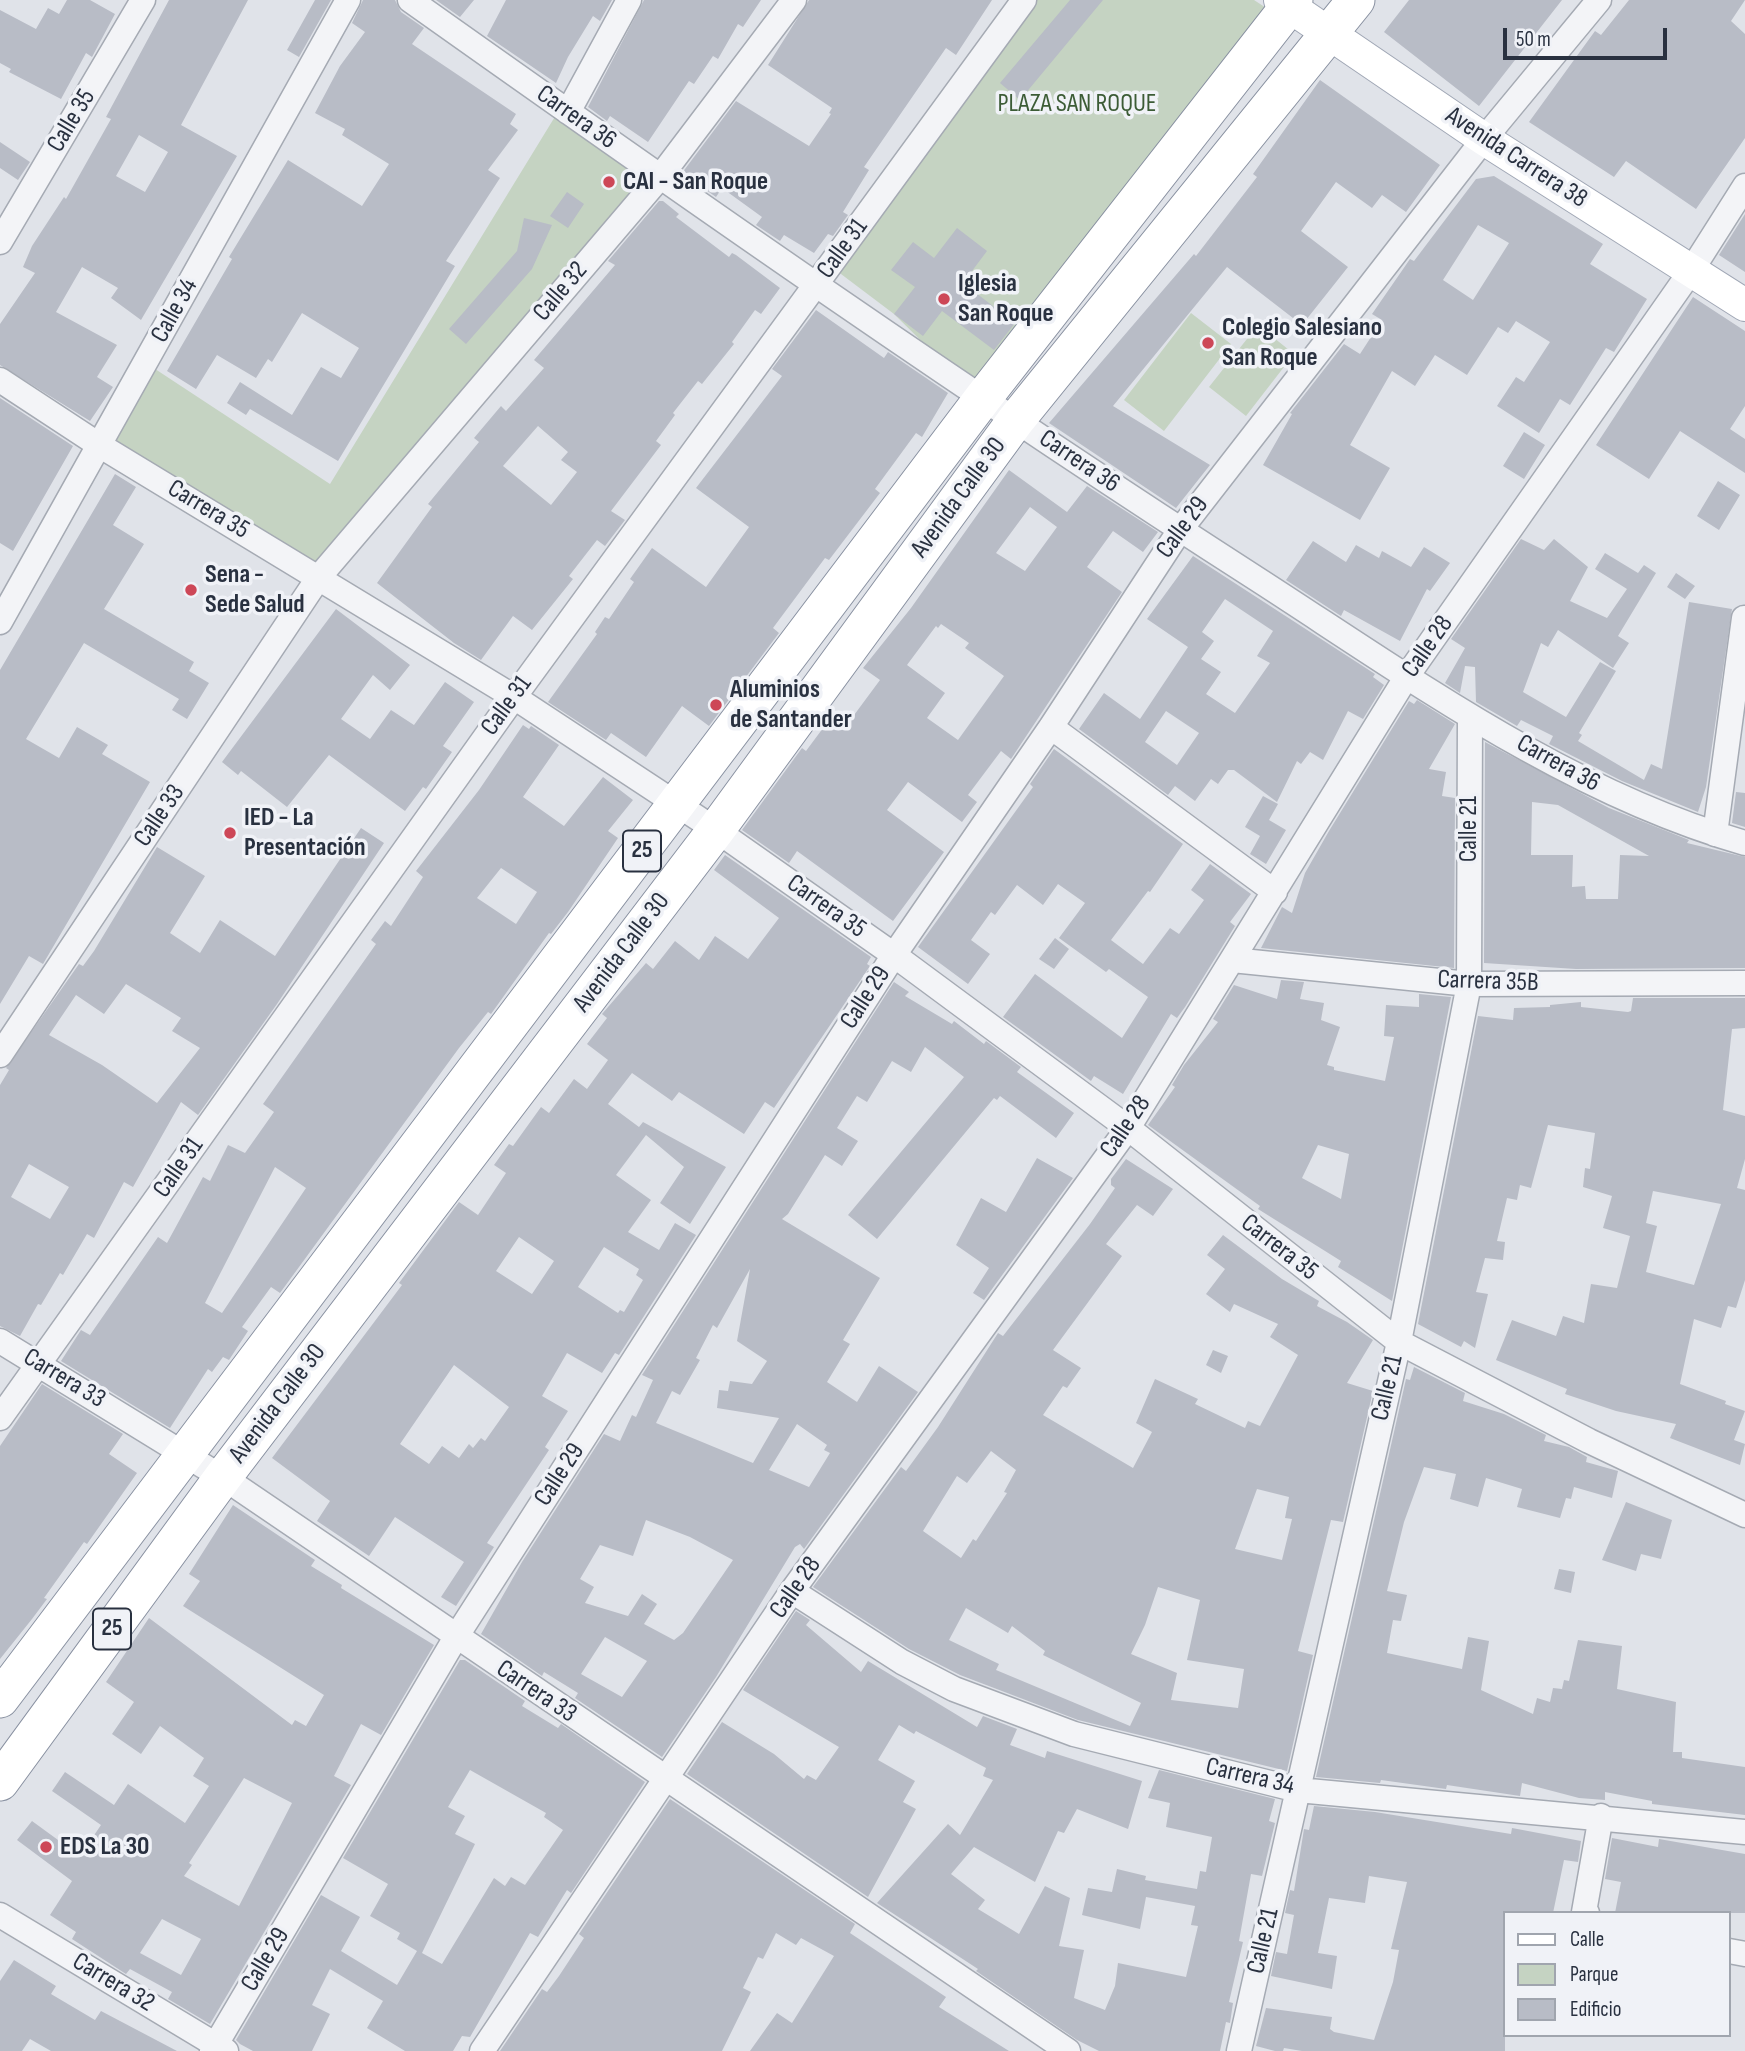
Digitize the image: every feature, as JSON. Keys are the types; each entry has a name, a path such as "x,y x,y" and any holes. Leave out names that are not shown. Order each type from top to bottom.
{"highway":[{"name":"Avenida Calle 30","path":"0,1782 223,1476 716,830 1016,420 1356,0"},
{"name":"Avenida Calle 30","path":"0,1699 983,398 1288,2"}],"main road":[{"name":"Avenida Carrera 38","path":"1288,2 1484,139 1745,305"}],"street":[{"name":"Calle 35","path":"0,242 143,0"},
{"name":"Calle 34","path":"0,622 348,0"},
{"name":"Carrera 36","path":"410,0 816,286 1180,530 1470,716 1637,807 1745,843"},
{"path":"568,111 629,0"},
{"name":"Calle 32","path":"319,577 660,177 794,0"},
{"name":"Calle 31","path":"0,1419 514,697 1024,0"},
{"name":"Calle 29","path":"218,2049 456,1637 894,955 1051,727 1180,530 1484,139 1599,0"},
{"name":"Calle 28","path":"482,2051 663,1778 792,1591 1128,1128 1408,676 1691,271 1745,186"},
{"name":"Carrera 35","path":"0,380 99,445 514,697 716,830 894,955 1128,1128 1399,1342 1589,1441 1745,1515"},
{"name":"Calle 33","path":"0,1055 319,577"},
{"path":"1715,834 1744,618"},
{"name":"Calle 21","path":"1239,2051 1399,1342 1469,984 1470,716"},
{"path":"1051,727 1275,892"},
{"name":"Carrera 35B","path":"1232,960 1469,984 1745,983"},
{"name":"Carrera 33","path":"0,1341 223,1476 663,1778 1068,2051"},
{"name":"Carrera 34","path":"792,1591 902,1662 954,1689 1074,1734 1298,1790 1601,1816 1745,1832"},
{"path":"1585,1911 1601,1816"},
{"name":"Carrera 32","path":"0,1915 218,2049"}],"green space":[{"name":"PLAZA SAN ROQUE","path":"1026,0 1254,0 1280,17 971,390 894,314 837,271"},
{"path":"556,115 645,180 319,577 99,445 146,363 330,484"},
{"path":"1191,313 1231,344 1164,431 1124,400"},
{"path":"1258,325 1294,354 1246,416 1209,387"}],"building":[{"path":"67,0 90,0 115,14 92,57 86,53 61,99 9,72 11,69 0,63 0,10 36,29 48,8 59,14"},
{"path":"169,0 248,0 181,125 237,156 141,320 111,298 118,288 82,267 56,312 117,345 97,377 113,387 90,421 0,365 0,324 35,273 23,267 32,246 64,197 66,199 111,119 106,117","holes":["139,135 168,152 145,192 116,176"]},
{"path":"315,0 331,0 299,57 287,50"},
{"path":"363,0 395,0 401,12 424,28 412,44 516,114 510,124 518,130 488,170 500,178 446,261 455,266 338,461 250,409 246,415 227,403 240,382 292,415 321,367 341,378 359,348 302,313 272,362 268,359 256,378 217,355 196,389 167,371 232,259 229,257 288,160 362,206 389,164 342,135 345,129 315,113 340,66 365,32 352,23"},
{"path":"436,0 474,0 460,17"},
{"path":"506,0 612,0 600,21 593,16 556,83 487,36"},
{"path":"644,0 761,0 743,27 738,24 718,59 713,56 694,84 689,81 648,142 610,116 607,121 588,107"},
{"path":"809,0 992,0 956,55 946,48 864,167 869,170 843,212 848,215 833,236 828,234 814,253 784,235 780,241 756,225 762,217 722,188 716,197 682,173 736,101 809,146 831,114 829,113 832,108 768,65"},
{"path":"1070,0 1103,0 1020,100 1000,83"},
{"path":"1409,0 1562,0 1479,106 1384,32"},
{"path":"1629,0 1745,0 1731,21 1745,34 1745,138 1696,209 1626,161 1614,177 1529,122 1595,31 1601,35"},
{"path":"1320,80 1440,165 1406,212 1382,195 1372,208 1336,182 1301,231 1348,267 1302,325 1227,267 1113,406 1210,465 1176,508 1049,423 1194,254 1196,256 1257,177 1253,174"},
{"path":"0,142 30,162 18,180 0,168"},
{"path":"1494,176 1603,244 1590,264 1647,299 1614,352 1606,348 1570,405 1560,399 1539,433 1497,406 1516,377 1524,382 1550,342 1516,321 1508,333 1498,327 1467,375 1435,355 1415,386 1392,371 1350,445 1390,468 1360,520 1263,465 1292,414 1290,413 1344,344 1360,354 1382,320 1372,314 1410,259 1414,261 1476,179","holes":["1478,225 1509,243 1473,300 1443,280"]},
{"path":"567,192 584,204 568,228 550,216"},
{"path":"659,201 663,201 679,214 676,217 729,257 732,253 736,255 780,288 761,314 755,310 732,342 734,344 702,384 698,381 673,413 675,415 656,441 661,445 611,511 625,520 605,546 597,540 569,576 573,579 532,630 513,616 481,660 454,643 377,583 432,507 428,504 479,442 474,438 501,406 506,411 544,368 534,360 615,265 608,261","holes":["538,426 568,452 561,460 577,472 551,505 503,466"]},
{"path":"1745,214 1745,272 1719,255"},
{"path":"524,218 552,225 532,269 466,344 449,329 517,251"},
{"name":"Iglesia San Roque","path":"957,228 987,251 963,283 1015,323 994,350 942,311 923,336 894,314 915,287 891,270 913,242 934,258"},
{"path":"1693,297 1745,331 1745,406 1730,429 1745,439 1745,473 1680,431 1649,479 1596,445"},
{"path":"816,310 884,358 888,352 948,393 922,437 916,433 875,489 880,493 829,560 825,558 773,628 779,633 709,726 682,706 646,757 611,733 606,740 548,702 597,634 595,632 605,617 609,619 634,582 630,579 652,548 706,587 749,527 696,488 782,376 772,369"},
{"path":"0,398 73,446 13,551 0,543"},
{"path":"1524,432 1545,445 1524,479 1503,466"},
{"path":"1009,470 1067,512 1087,486 1158,532 1143,552 1113,531 1087,567 1122,592 1011,759 1001,751 968,795 977,802 962,822 908,782 887,810 944,852 893,921 797,851 789,863 742,830 802,748 806,751 829,720 843,730 880,680 863,668 911,608","holes":["1030,507 1057,527 1025,571 996,553","941,624 969,643 965,648 1004,676 958,740 927,718 945,693 907,665 936,626 938,628"]},
{"path":"115,474 136,487 113,525 144,544 104,609 194,662 189,671 209,683 187,719 172,710 179,699 84,643 26,739 59,758 77,727 108,745 102,754 150,782 43,964 29,956 0,1004 0,670"},
{"path":"1718,481 1740,495 1719,530 1697,516"},
{"path":"1521,539 1544,550 1554,539 1588,567 1570,601 1607,618 1627,589 1595,569 1605,553 1638,573 1644,565 1656,573 1618,636 1629,643 1613,668 1558,630 1548,647 1541,643 1523,692 1566,717 1600,662 1616,671 1579,733 1582,735 1578,741 1644,780 1651,764 1662,769 1689,602 1732,609 1706,787 1698,812 1622,781 1549,744 1553,736 1521,720 1517,726 1476,702 1475,667 1465,666 1460,693 1445,683 1465,648 1451,639"},
{"path":"1313,541 1346,562 1356,545 1379,558 1382,551 1411,567 1424,547 1450,563 1430,591 1427,589 1400,641 1344,610 1341,616 1286,580"},
{"path":"1193,556 1375,674 1373,677 1384,685 1363,719 1348,711 1323,760 1310,752 1301,764 1297,761 1277,802 1234,770 1228,770 1218,784 1211,779 1195,801 1175,786 1168,795 1079,729 1104,693 1140,719 1188,647 1147,619","holes":["1225,599 1273,631 1257,656 1270,663 1235,713 1206,694 1221,672 1201,659 1214,641 1202,632","1166,711 1199,733 1177,765 1145,742"]},
{"path":"1676,573 1695,586 1685,599 1667,587"},
{"path":"336,609 410,665 390,690 373,675 341,719 370,739 391,710 414,725 445,682 474,702 443,746 452,752 426,789 423,787 405,811 329,755 287,807 241,771 238,775 222,762"},
{"path":"1417,700 1455,724 1429,769 1446,772 1442,796 1455,798 1454,968 1261,948 1282,907 1292,913 1305,873 1329,831 1409,701 1414,704"},
{"path":"523,725 529,729 531,726 559,745 523,797 564,826 603,777 633,800 608,831 618,838 568,912 551,934 549,933 491,1014 488,1012 459,1048 280,1293 271,1287 242,1327 248,1331 229,1360 223,1357 212,1372 208,1369 170,1428 61,1361 81,1330 90,1335 158,1237 167,1243 203,1177 210,1181 228,1145 245,1153 274,1112 263,1104 376,944 371,940 385,921 391,926 423,877 416,871 479,790","holes":["501,868 537,892 516,924 477,898","275,1167 306,1188 222,1313 205,1303"]},
{"path":"1485,742 1609,808 1689,840 1687,843 1745,857 1745,968 1576,969 1484,963","holes":["1532,802 1558,805 1649,856 1620,855 1618,899 1586,899 1585,886 1572,887 1573,855 1531,855"]},
{"path":"1054,749 1183,844 1150,892 1148,891 1111,940 1143,964 1170,928 1179,934 1204,900 1191,890 1210,864 1251,894 1230,922 1235,926 1185,1007 1177,1018 1171,1014 1123,1094 1094,1076 1091,1081 1003,1017 1035,974 1122,1038 1148,997 1109,969 1106,972 1059,938 1085,903 1058,884 1043,905 1017,885 995,915 991,912 971,940 990,954 968,984 918,947 1033,787 1030,784"},
{"path":"1736,792 1745,793 1745,827 1732,823"},
{"path":"1263,796 1278,804 1269,820 1286,830 1266,864 1250,854 1260,836 1245,827"},
{"path":"361,828 384,843 277,1004 198,1115 181,1102 133,1187 124,1182 94,1238 87,1234 63,1275 60,1273 41,1305 38,1304 20,1336 0,1326 0,1085 9,1070 6,1068 79,964 83,966 94,951 157,847 205,876 170,933 200,953 220,920 275,956","holes":["126,984 181,1018 172,1031 200,1048 157,1103 102,1065 49,1035 76,995 104,1014","29,1164 69,1187 50,1219 11,1197"]},
{"path":"725,855 871,957 867,964 870,966 774,1108 765,1102 744,1134 679,1092 672,1101 632,1073 608,1104 639,1127 643,1122 726,1167 690,1224 660,1203 684,1167 646,1135 616,1175 651,1200 628,1232 659,1250 675,1223 696,1235 619,1355 615,1353 602,1373 567,1353 542,1396 568,1411 545,1447 549,1450 487,1543 494,1547 456,1606 441,1597 464,1562 395,1517 369,1556 317,1521 330,1501 272,1458 402,1285 399,1283 459,1202 478,1215 506,1173 494,1165 509,1144 513,1146 541,1107 549,1113 574,1079 587,1089 608,1060 587,1044 607,1018 602,1014 646,963 653,969 675,941 699,960 715,936 748,959 779,918 714,870","holes":["519,1237 554,1261 532,1294 496,1271","604,1247 639,1269 636,1275 643,1280 624,1312 620,1310 618,1313 578,1287","454,1365 509,1407 485,1441 481,1438 473,1448 469,1444 459,1458 442,1446 429,1464 400,1444"]},
{"path":"1055,938 1069,949 1054,969 1039,959"},
{"path":"1281,980 1304,982 1300,999 1324,1003 1321,1020 1340,1027 1327,1065 1334,1067 1334,1070 1385,1081 1394,1037 1384,1036 1386,1005 1419,1007 1419,994 1451,997 1392,1301 1338,1267 1341,1261 1258,1209 1260,1206 1148,1125 1175,1087 1172,1085 1184,1065 1218,1022 1213,1019 1234,985 1277,999","holes":["1318,1145 1349,1154 1341,1199 1302,1178"]},
{"path":"894,982 909,992 905,996 952,1024 954,1021 984,1044 986,1041 1021,1067 1017,1072 1074,1113 1056,1138 1000,1096 997,1100 994,1098 877,1239 848,1215 964,1077 925,1047 911,1072 892,1061 867,1102 857,1096 837,1128 858,1141 842,1166 825,1155 788,1214 782,1219 880,1278 843,1340 850,1344 827,1382 857,1402 879,1366 918,1392 804,1549 800,1544 795,1547 716,1677 662,1757 575,1698 578,1693 544,1672 542,1676 481,1634 522,1562 604,1434 620,1441 632,1415 636,1417 653,1380 642,1375","holes":["750,1269 737,1341 767,1361 752,1384 730,1381 728,1391 719,1390 717,1408 779,1418 753,1463 656,1423 672,1391 680,1395 700,1360 696,1358 713,1325 717,1328","797,1424 827,1445 824,1450 830,1453 809,1487 769,1470","646,1520 690,1537 733,1560 683,1633 674,1640 644,1624 657,1604 642,1594 628,1616 585,1603 594,1587 580,1579 600,1545 633,1556","605,1637 647,1661 622,1697 581,1674"]},
{"path":"1633,998 1745,998 1745,1028 1732,1029 1723,1110 1745,1116 1745,1159 1737,1188 1745,1190 1745,1280 1736,1308 1728,1306 1721,1328 1694,1319 1680,1384 1745,1411 1734,1440 1745,1444 1740,1465 1670,1438 1676,1424 1616,1411 1565,1394 1567,1389 1496,1360 1512,1320 1556,1336 1563,1316 1584,1323 1591,1284 1617,1288 1630,1236 1603,1228 1612,1196 1583,1187 1585,1168 1590,1169 1595,1133 1548,1125 1531,1188 1520,1185 1517,1200 1507,1198 1497,1241 1505,1242 1503,1260 1485,1258 1476,1292 1488,1294 1475,1348 1464,1341 1461,1347 1418,1324 1478,1016 1513,1020 1514,1008 1550,1007 1581,1002 1581,1007 1631,1011","holes":["1653,1191 1721,1204 1694,1285 1646,1272 1657,1226 1646,1223"]},
{"path":"1037,1158 1073,1178 984,1300 973,1293 989,1268 956,1245 981,1198 1006,1212"},
{"path":"1126,1159 1173,1189 1153,1216 1137,1205 1106,1244 1122,1256 1053,1350 1081,1368 1067,1388 1063,1386 1043,1415 1133,1468 1152,1432 1136,1423 1155,1379 1198,1399 1195,1404 1245,1428 1248,1421 1260,1426 1298,1355 1270,1337 1278,1324 1234,1304 1230,1312 1206,1294 1225,1269 1207,1255 1223,1235 1282,1279 1319,1301 1317,1306 1373,1340 1347,1383 1373,1391 1343,1522 1331,1520 1298,1651 1313,1655 1287,1771 1078,1720 960,1675 909,1649 813,1587 901,1467 906,1471 938,1427 998,1333 1003,1336 1090,1224 1115,1188 1111,1185 1111,1179","holes":["991,1451 1016,1470 1004,1492 1007,1493 976,1541 973,1539 961,1558 923,1531 957,1476 967,1483","1257,1489 1289,1497 1285,1518 1292,1519 1282,1560 1235,1549","1158,1587 1200,1600 1187,1660 1244,1669 1238,1708 1171,1700 1177,1673 1131,1654 1145,1625","966,1608 1008,1633 1012,1626 1045,1651 1043,1655 1141,1703 1130,1726 996,1670 999,1664 949,1640"]},
{"path":"1213,1350 1228,1356 1221,1373 1206,1365"},
{"path":"1414,1367 1465,1393 1463,1401 1504,1414 1546,1435 1544,1441 1569,1447 1587,1457 1586,1462 1618,1471 1612,1498 1574,1487 1571,1499 1566,1498 1560,1518 1517,1507 1522,1489 1486,1478 1478,1507 1450,1499 1456,1474 1424,1467 1404,1522 1387,1591 1407,1595 1401,1621 1393,1620 1387,1653 1462,1669 1468,1637 1489,1641 1481,1690 1533,1714 1537,1698 1550,1702 1553,1688 1562,1689 1564,1680 1569,1681 1578,1640 1622,1646 1617,1689 1676,1702 1673,1752 1682,1752 1682,1758 1745,1767 1745,1815 1652,1804 1652,1801 1605,1792 1605,1800 1579,1798 1522,1783 1520,1796 1447,1785 1446,1789 1381,1780 1380,1783 1316,1777 1406,1379 1410,1380"},
{"path":"42,1384 123,1434 109,1454 137,1473 87,1544 84,1542 44,1598 47,1599 0,1659 0,1446"},
{"path":"1626,1502 1672,1520 1661,1559 1641,1554 1636,1571 1602,1560"},
{"path":"233,1505 315,1560 311,1566 342,1585 341,1588 434,1645 381,1735 361,1724 334,1776 351,1785 210,2024 168,1999 172,1992 130,1969 126,1974 72,1939 76,1932 50,1915 72,1881 17,1840 32,1821 80,1856 101,1825 52,1791 65,1772 114,1805 128,1784 185,1823 209,1786 193,1776 204,1758 160,1726 141,1754 112,1734 134,1702 106,1682 149,1618 292,1725 295,1720 306,1726 324,1695 183,1606 200,1581 189,1574","holes":["244,1778 292,1803 239,1906 184,1876 192,1865 189,1863","162,1919 201,1939 181,1975 140,1953"]},
{"path":"1559,1569 1575,1572 1571,1593 1554,1589"},
{"path":"796,1611 810,1620 806,1625 861,1672 868,1661 977,1727 983,1716 1017,1729 1010,1745 1045,1758 1047,1751 1142,1781 1128,1829 1077,1809 1064,1833 1058,1831 1035,1882 974,1847 951,1874 985,1900 978,1909 1019,1934 1045,1886 1070,1898 1059,1946 1084,1950 1074,1998 1105,2010 1115,1986 1118,1963 1186,1977 1198,1926 1191,1925 1195,1906 1146,1897 1140,1929 1082,1915 1088,1888 1112,1892 1117,1869 1146,1876 1145,1880 1197,1889 1200,1871 1206,1872 1212,1837 1166,1827 1170,1803 1148,1798 1159,1770 1275,1799 1269,1821 1275,1823 1262,1876 1251,1874 1239,1941 1243,1942 1229,2002 1233,2003 1230,2023 1226,2022 1220,2051 1099,2051 1077,2040 976,1971 978,1969 877,1903 948,1824 960,1835 993,1780 983,1776 986,1768 916,1731 914,1734 899,1725 878,1760 915,1781 903,1802 916,1809 868,1897 687,1774 722,1722 774,1754 804,1779 807,1775 816,1780 839,1747 743,1690"},
{"path":"460,1660 465,1660 525,1701 522,1706 558,1728 561,1724 645,1782 571,1893 567,1890 538,1937 530,1933 470,2037 462,2036 453,2051 405,2051 367,2028 383,2001 330,1969 312,2005 330,2014 312,2051 253,2051 236,2040 321,1895 360,1917 341,1951 397,1985 417,1951 397,1939 400,1933 370,1916 388,1884 343,1858","holes":["470,1770 546,1813 544,1817 563,1830 525,1885 511,1877 505,1886 494,1878 442,1964 422,1953 475,1844 455,1834 465,1816 448,1807"]},
{"path":"670,1799 855,1924 850,1933 946,1997 939,2007 1009,2051 750,2051 777,2013 792,2023 834,1956 801,1938 796,1945 776,1933 763,1959 758,1957 743,1988 751,1992 722,2051 500,2051 542,1989 547,1992 559,1976 584,1938 579,1934"},
{"path":"1314,1806 1375,1812 1511,1834 1512,1828 1581,1841 1578,1862 1564,1860 1553,1911 1504,1911 1505,2051 1302,2051 1284,2048 1283,2051 1275,2051 1256,2046 1266,2008 1332,2017 1330,2029 1334,2032 1374,2040 1393,1982 1399,1950 1391,1949 1407,1882 1369,1876 1365,1903 1329,1898 1318,1953 1337,1956 1332,1989 1271,1976 1276,1952 1287,1954 1294,1915 1285,1913 1290,1890 1294,1891 1304,1829 1309,1830"},
{"path":"1612,1838 1658,1847 1659,1839 1745,1854 1745,1913 1615,1911 1621,1882 1605,1879"},
{"path":"14,1960 56,1986 51,1994 95,2020 101,2011 177,2051 51,2051 30,2039 22,2051 0,2051 0,1981"}],"place":[{"name":"CAI - San Roque","path":"609,182"},
{"name":"Iglesia San Roque","path":"944,299"},
{"name":"Colegio Salesiano San Roque","path":"1208,343"},
{"name":"Sena - Sede Salud","path":"191,590"},
{"name":"Aluminios de Santander","path":"716,705"},
{"name":"IED - La Presentación","path":"230,833"},
{"name":"EDS La 30","path":"46,1847"}]}
